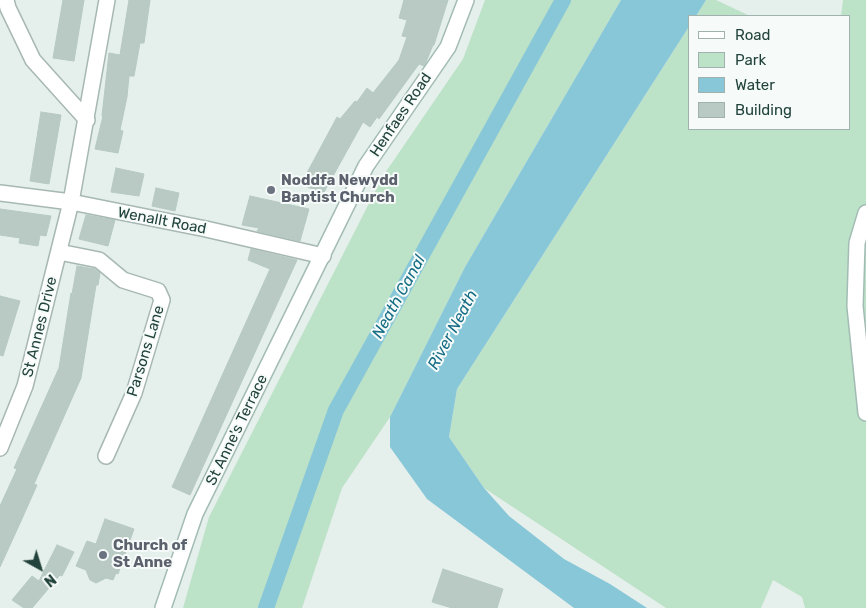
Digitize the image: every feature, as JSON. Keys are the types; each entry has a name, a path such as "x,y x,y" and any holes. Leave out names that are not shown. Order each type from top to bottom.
{"street":[{"path":"6,0 33,60 87,120"},
{"name":"St Annes Drive","path":"0,448 25,386 71,202 107,0"},
{"name":"Henfaes Road","path":"322,256 366,166 448,47 466,0"},
{"name":"Wenallt Road","path":"0,193 71,202 206,229 322,256"},
{"path":"866,213 857,243 855,306 866,413"},
{"name":"Parsons Lane","path":"59,252 99,260 123,280 158,291 162,300 134,394 106,456"},
{"name":"St Anne's Terrace","path":"162,608 195,514 322,256"}],"green space":[{"path":"485,0 621,0 465,267 390,417 342,488 302,608 183,608 209,517 383,176 463,59"},
{"path":"706,0 716,0 748,15 697,15"},
{"path":"843,0 866,0 866,608 805,608 802,597 773,580 761,608 666,608 484,488 449,437 457,389 688,28 688,130 851,130 851,15 841,15"}],"water":[{"name":"River Neath","path":"621,0 706,0 697,15 688,15 688,28 457,389 449,437 484,488 509,516 564,559 610,584 647,608 574,608 427,499 390,447 390,417 465,267"}],"building":[{"path":"63,0 84,0 74,61 53,58"},
{"path":"129,0 150,0 144,43 140,43 134,76 129,76 120,130 123,131 118,153 95,149 103,116 109,53 120,55"},
{"path":"404,0 448,0 434,45 424,66 419,64 379,119 377,117 370,127 363,122 323,194 301,184 337,117 340,119 355,101 357,102 367,88 373,93 399,60 407,37 402,36 407,20 399,18"},
{"path":"41,112 61,115 49,184 30,181"},
{"path":"116,168 144,174 139,196 111,192"},
{"path":"156,188 179,193 175,211 152,206"},
{"path":"250,196 309,209 300,241 257,231 259,228 242,225"},
{"path":"0,209 51,216 46,236 40,235 38,246 19,243 20,238 0,235"},
{"path":"86,215 115,220 108,246 79,239"},
{"path":"251,249 297,260 190,495 172,487 270,269 248,260"},
{"path":"77,266 95,269 100,273 98,285 96,285 81,378 34,484 37,485 0,567 0,506 17,469 14,468 59,368"},
{"path":"0,296 20,301 3,356 0,355"},
{"name":"Church of St Anne","path":"105,519 134,529 118,574 116,573 113,580 106,578 96,583 90,580 86,570 76,566 87,541 96,544"},
{"path":"57,545 74,552 62,576 60,575 32,608 24,608 12,600 32,576 39,581"},
{"path":"443,569 503,589 497,608 452,608 432,602"}],"waterway":[{"name":"Neath Canal","path":"266,608 336,410 563,0"}],"place":[{"name":"Noddfa Newydd Baptist Church","path":"271,190"},
{"name":"Church of St Anne","path":"103,555"}]}
